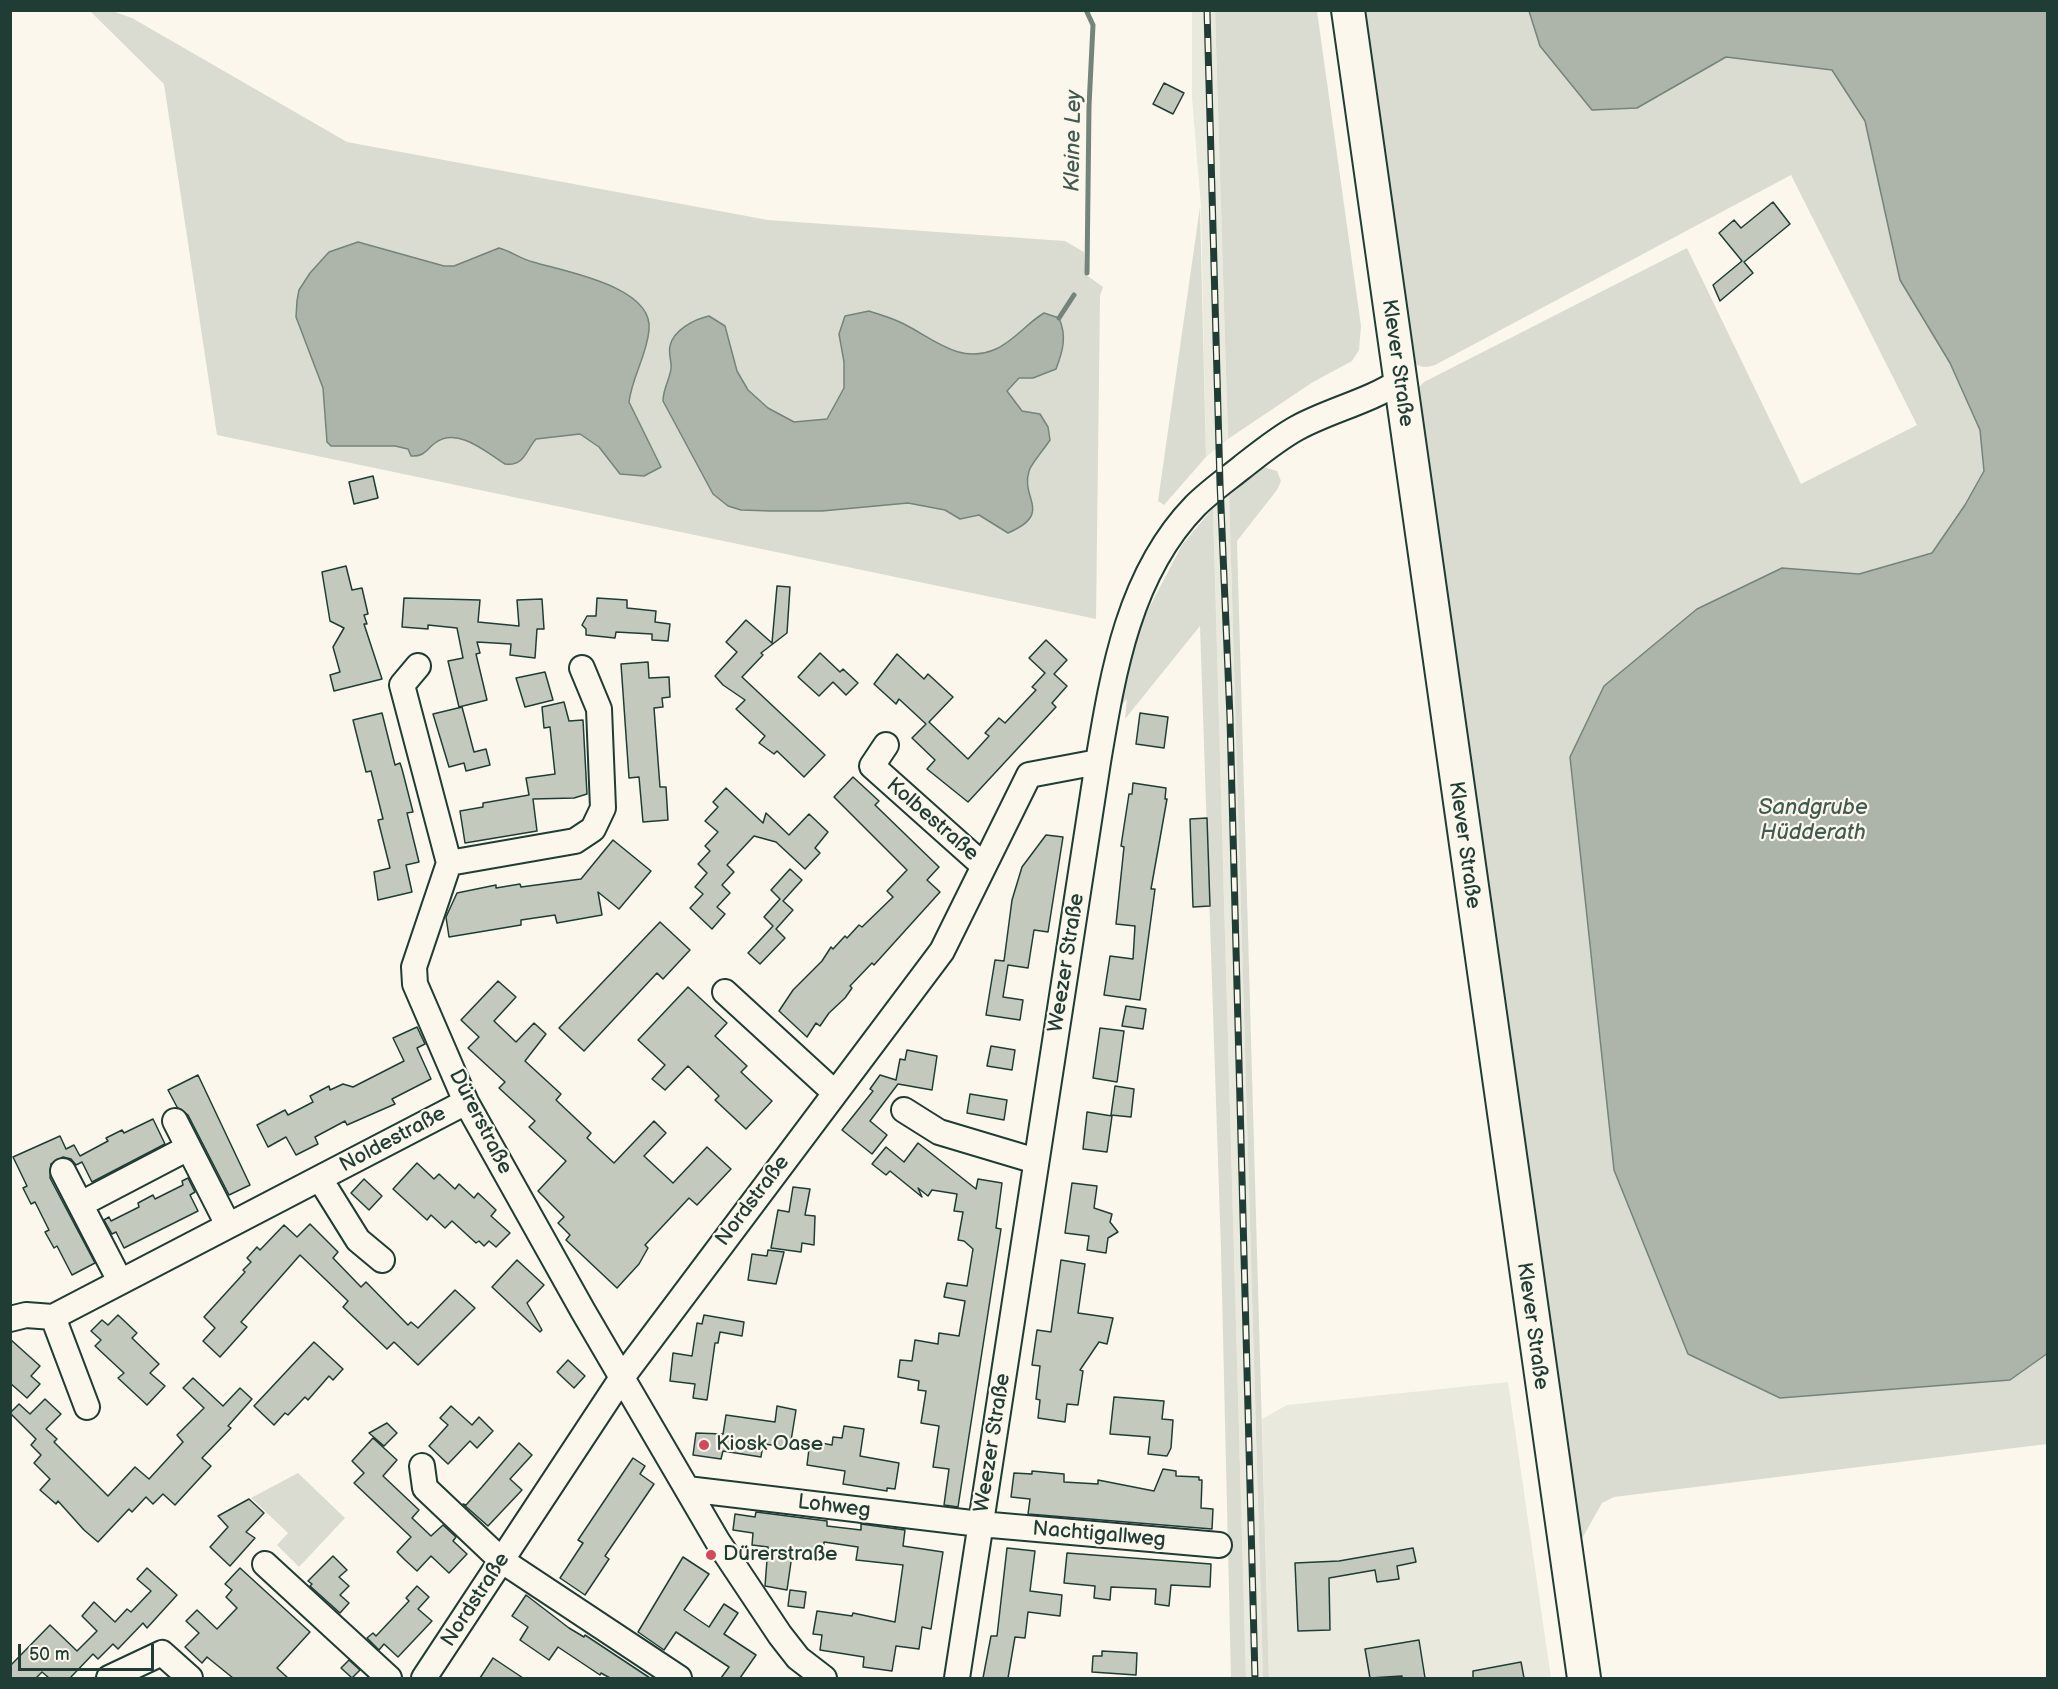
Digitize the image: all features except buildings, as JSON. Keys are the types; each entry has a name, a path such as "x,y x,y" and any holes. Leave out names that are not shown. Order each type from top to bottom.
{"main road":[{"name":"Klever Straße","path":"1348,10 1584,1678"}],"street":[{"name":"Weezer Straße","path":"957,1678 1098,762 1120,646 1133,608 1167,542 1195,506 1271,445 1297,429 1377,396 1400,381"},
{"path":"417,666 402,685 449,863 575,841 592,829 603,808 599,709 582,668"},
{"name":"Kolbestraße","path":"886,745 872,766 984,866"},
{"name":"Nordstraße","path":"424,1678 623,1376 942,951 1029,775 1098,762"},
{"name":"Dürerstraße","path":"449,863 414,967 415,984 466,1102 583,1311 723,1549 798,1658 824,1678"},
{"path":"725,992 834,1092"},
{"name":"Noldestraße","path":"10,1319 26,1315 52,1317 466,1102"},
{"path":"904,1110 939,1132 1036,1161"},
{"path":"175,1121 228,1225"},
{"path":"81,1204 188,1148"},
{"path":"63,1171 120,1281"},
{"name":"Noldestraße","path":"320,1179 358,1240 382,1260"},
{"path":"52,1317 87,1407"},
{"path":"422,1466 426,1488 501,1560 679,1678"},
{"name":"Lohweg","path":"687,1489 980,1524"},
{"name":"Nachtigallweg","path":"980,1524 1219,1545"},
{"path":"265,1564 389,1678"},
{"path":"110,1678 162,1653 190,1678"}],"shaded area":[{"path":"90,11 112,11 132,18 347,142 768,220 1065,241 1084,252 1085,274 1103,287 1100,296 1096,619 217,435 164,84"},
{"path":"1192,11 1215,11 1228,439 1206,457 1201,207 1192,97"},
{"path":"1215,11 1317,11 1361,326 1359,350 1352,361 1313,382 1228,439"},
{"path":"1360,11 1529,11 1540,46 1637,108 1726,57 1832,70 1865,121 1900,280 1950,363 1980,430 1984,471 1965,505 1932,553 1859,574 1782,568 2010,1380 2047,1353 2047,1444 1614,1497 1602,1503 1575,1551 1417,389 1424,382 1687,248 1801,484 1917,425 1791,175 1435,365 1425,367 1415,364 1410,359"},
{"path":"1200,207 1206,457 1164,505 1158,501"},
{"path":"1264,467 1277,471 1281,481 1277,490 1237,541 1269,1678 1263,1678 1229,492"},
{"path":"1229,492 1263,1678 1246,1678 1213,508"},
{"path":"1213,508 1246,1678 1231,1678 1221,1250 1200,626 1125,719 1127,699 1118,709 1138,629 1182,545"},
{"path":"1508,1382 1551,1678 1269,1678 1262,1419 1287,1405"},
{"path":"298,1473 345,1518 299,1567 277,1545 288,1533 251,1498"}],"water":[{"name":"Sandgrube Hüdderath","path":"1529,11 2047,11 2048,1353 2010,1380 1780,1398 1688,1354 1614,1170 1570,757 1604,686 1697,609 1782,568 1859,574 1932,553 1965,505 1984,471 1980,430 1950,363 1900,280 1865,121 1832,70 1726,57 1637,108 1592,110 1540,46"},
{"path":"358,242 444,266 454,266 499,248 528,261 604,283 637,302 647,315 649,330 629,402 661,467 644,476 620,474 599,447 580,434 536,439 521,460 511,464 505,464 472,443 453,438 435,443 422,454 415,456 411,456 408,449 395,446 331,446 327,442 323,388 296,317 297,301 299,290 310,273 329,252"},
{"path":"869,311 900,322 948,348 971,354 983,353 1003,346 1044,313 1059,318 1063,331 1063,344 1056,369 1033,378 1019,378 1007,391 1022,411 1040,414 1048,427 1050,440 1029,471 1027,481 1032,512 1022,526 1008,533 979,515 960,519 945,510 908,503 822,511 741,510 728,506 713,494 663,401 671,369 670,346 675,335 691,323 709,316 725,326 737,371 748,390 768,408 794,422 827,419 844,388 844,362 839,334 845,316"}],"waterway":[{"name":"Kleine Ley","path":"1086,10 1093,25 1089,106 1087,273"},
{"name":"Kleine Ley","path":"1059,318 1074,295"}],"railway":[{"path":"1207,10 1220,484 1230,718 1255,1678"}],"place":[{"name":"Kiosk Oase","path":"704,1445"},
{"name":"Dürerstraße","path":"711,1555"}]}
